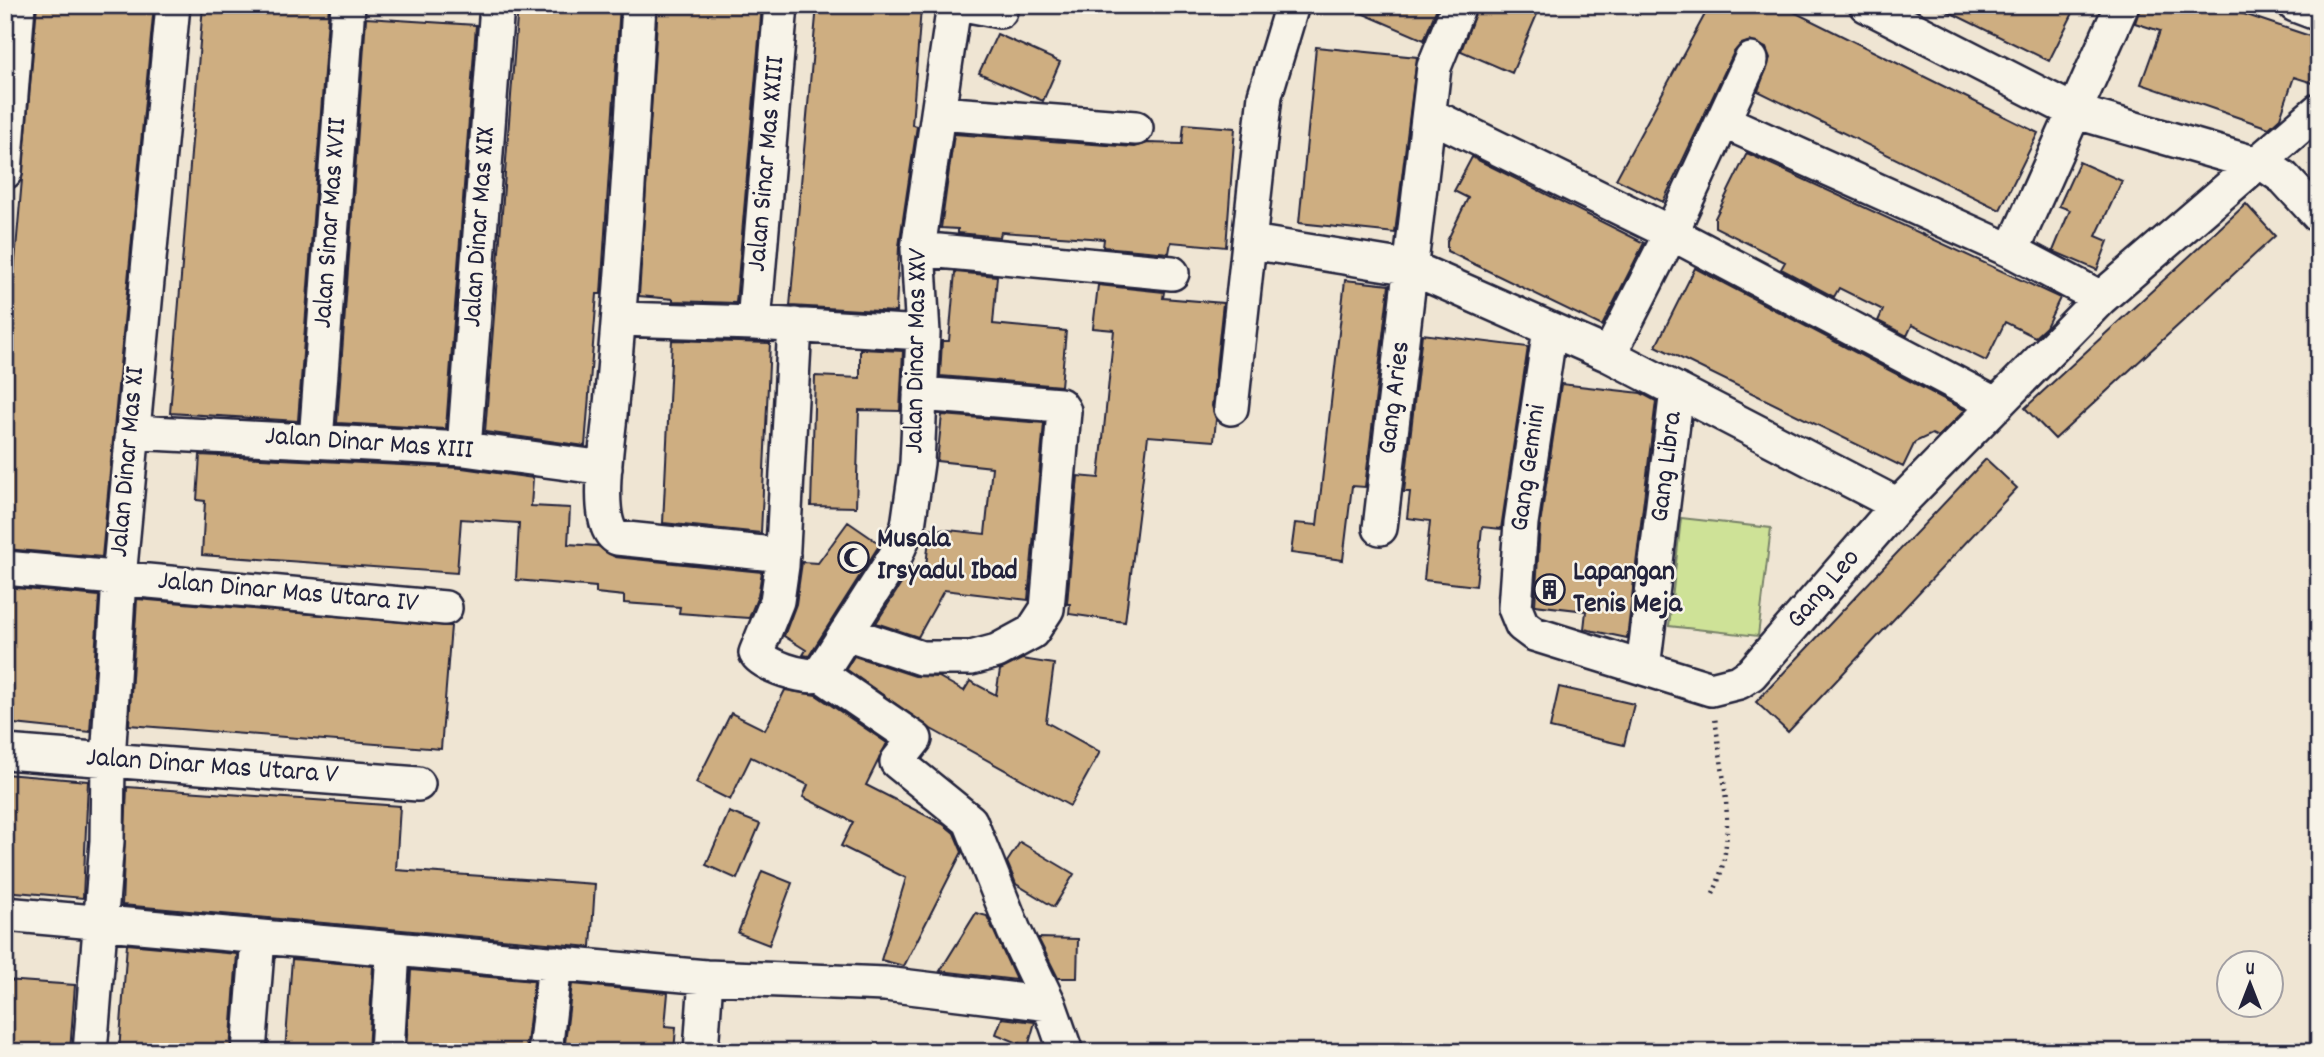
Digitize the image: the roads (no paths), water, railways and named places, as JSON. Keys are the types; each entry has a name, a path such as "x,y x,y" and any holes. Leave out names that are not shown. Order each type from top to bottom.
{"street":[{"path":"5,172 18,5"},
{"name":"Jalan Dinar Mas XI","path":"90,1052 107,841 108,761 119,578 173,5"},
{"name":"Jalan Sinar Mas XVII","path":"316,441 348,5"},
{"name":"Jalan Dinar Mas XIX","path":"464,449 498,5"},
{"path":"639,5 620,318 605,468 604,522 610,534 617,538 783,555"},
{"name":"Jalan Sinar Mas XXIII","path":"754,323 781,5"},
{"name":"Jalan Dinar Mas XXV","path":"820,674 895,557 908,526 917,463 923,333 918,249 954,5"},
{"path":"1231,408 1265,95 1293,5"},
{"name":"Gang Aries","path":"1380,528 1434,68 1459,5"},
{"path":"1866,5 2073,110 2276,171 2319,216"},
{"path":"2012,251 2122,5"},
{"path":"2295,5 2319,14"},
{"path":"1609,355 1671,233 1751,60"},
{"name":"Gang Leo","path":"1643,668 1711,689 1739,682 1751,674 1898,505 2101,298 2319,110"},
{"path":"937,113 1136,128"},
{"path":"1430,115 1671,233 1997,405"},
{"path":"1723,121 2012,251 2101,298"},
{"path":"1251,242 1412,268 1609,355 1898,505"},
{"path":"918,249 1172,272"},
{"path":"620,318 923,333"},
{"path":"795,325 783,555 777,601 757,648 757,657 807,678 820,674 915,739 897,762 970,821 1014,931 1049,1004 1066,1052"},
{"name":"Gang Gemini","path":"1550,329 1521,523 1515,608 1522,625 1534,634 1643,668"},
{"name":"Gang Libra","path":"1643,668 1678,390"},
{"path":"846,634 921,658 971,658 997,651 1032,632 1047,609 1064,411 1060,405 920,394"},
{"name":"Jalan Dinar Mas XIII","path":"132,432 464,449 605,468"},
{"name":"Jalan Dinar Mas Utara IV","path":"5,568 445,608"},
{"name":"Jalan Dinar Mas Utara V","path":"5,752 418,784"},
{"path":"5,914 99,920 258,938 706,977 886,984 1049,1004"},
{"path":"249,1052 258,938"},
{"path":"387,1052 393,950"},
{"path":"545,1052 555,962"},
{"path":"701,1052 706,977"}],"place":[{"name":"Musala Irsyadul Ibad","path":"854,557"},
{"name":"Lapangan Tenis Meja","path":"1550,590"}]}
